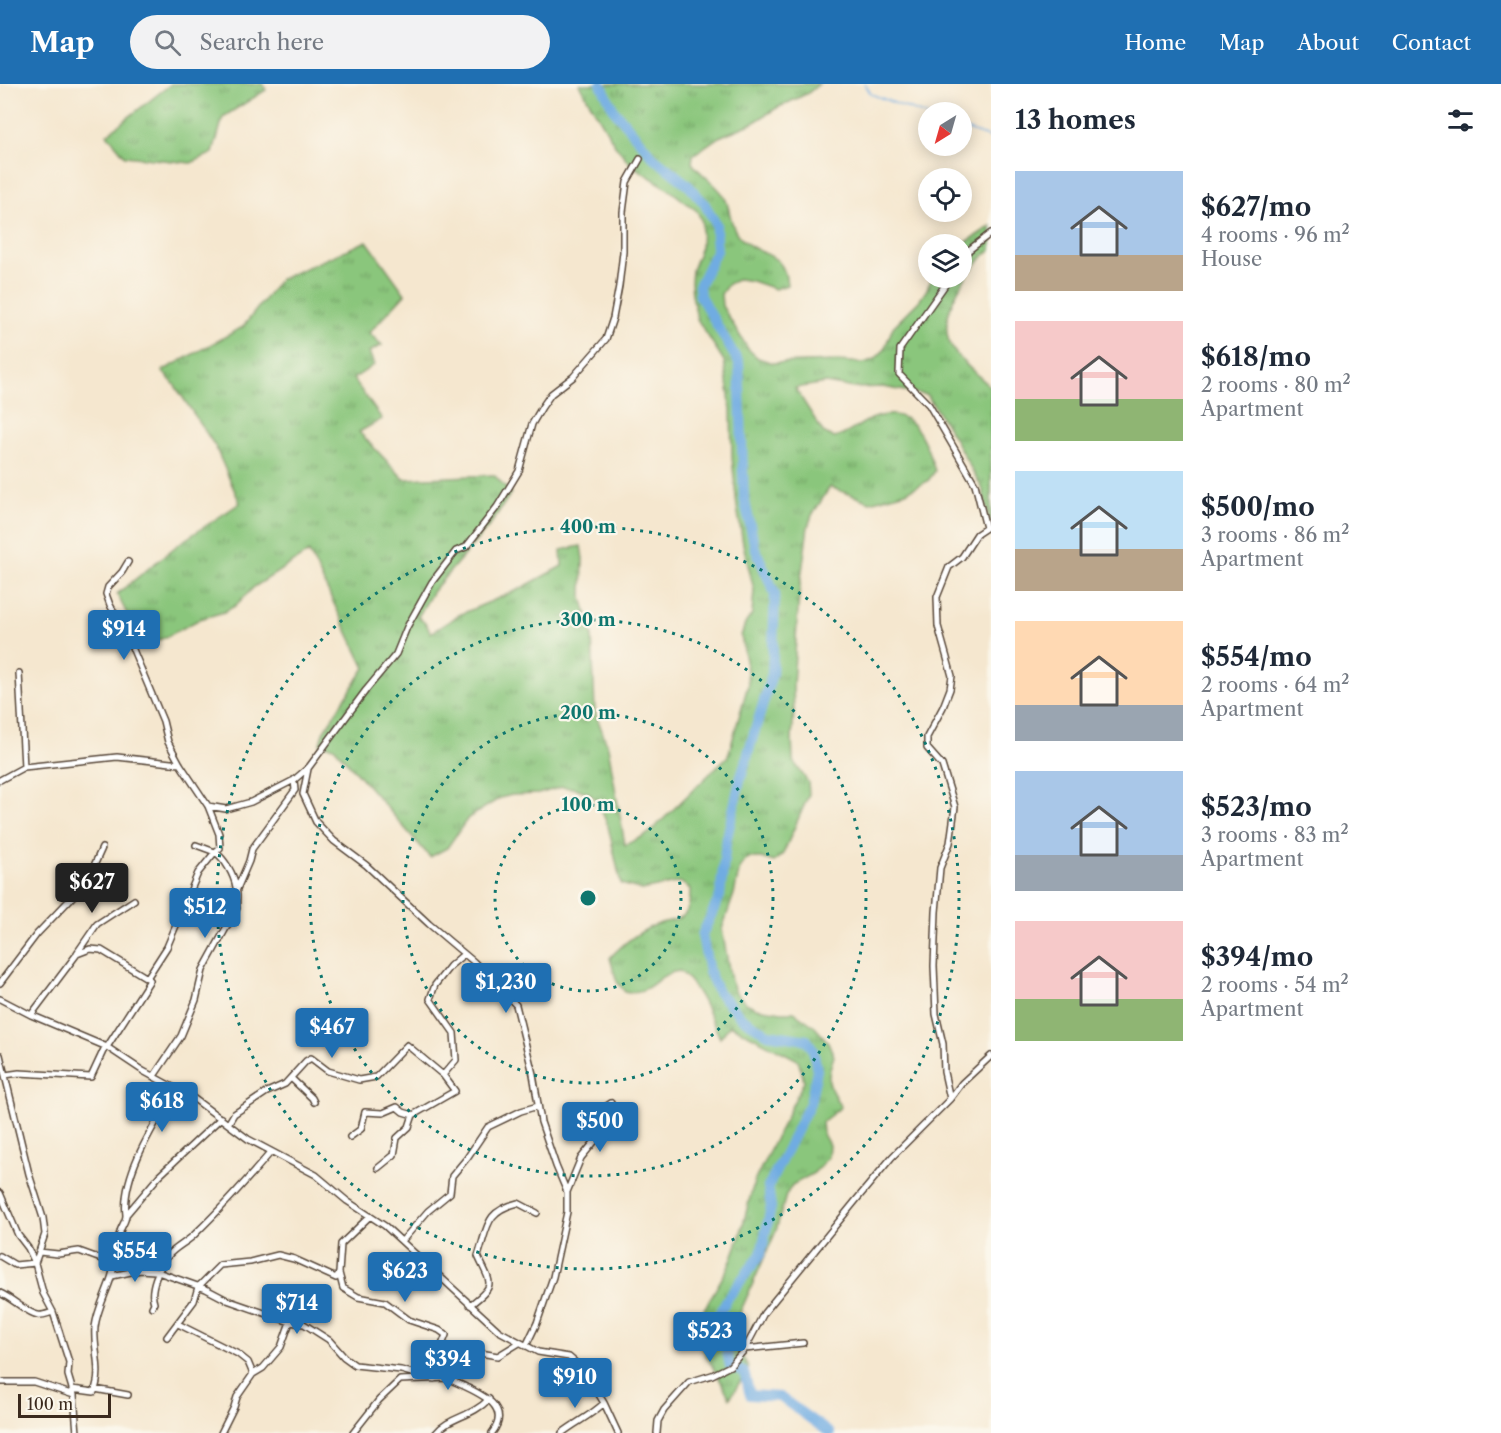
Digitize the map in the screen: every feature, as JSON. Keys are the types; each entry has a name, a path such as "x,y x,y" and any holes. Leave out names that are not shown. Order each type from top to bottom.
{"street":[{"path":"208,806 226,809 251,802 294,780 309,767 366,690 396,654 407,627 432,582 456,551 466,547 497,507 519,471 532,424 542,407 551,394 573,376 606,339 619,286 627,182 640,159"},
{"path":"972,248 991,233"},
{"path":"943,288 900,348 899,374 928,405 975,484 986,528 977,534 962,557 949,567 937,597 938,626 952,676 943,707 927,737 927,748 942,765 955,807 950,843 940,868 934,966 936,1014 943,1044 944,1072 950,1099"},
{"path":"128,562 108,587 106,594 126,633 163,721 168,742 208,806 219,834 220,848 198,873 167,947 147,978"},
{"path":"19,673 24,767"},
{"path":"0,780 24,767 117,757 180,764"},
{"path":"309,767 303,794 316,822 334,841 373,871 474,962 516,1005 533,1074 538,1106 556,1166 567,1192"},
{"path":"154,1076 189,1020 203,970 237,908 235,898 237,889 252,849 295,790 294,780"},
{"path":"196,845 215,852 225,862 237,889"},
{"path":"0,983 38,934 88,879 102,848"},
{"path":"31,1015 97,924 134,900"},
{"path":"5,1075 19,1073 91,1077 106,1047 150,980 101,950 90,949 77,954"},
{"path":"443,1075 456,1060 456,1047 453,1033 430,999 435,985 450,966 464,954"},
{"path":"0,999 106,1047 143,1071 176,1088 248,1139 316,1175 347,1201 386,1226 498,1331 538,1352 569,1357 584,1370 604,1402 618,1433"},
{"path":"228,1124 234,1114 292,1079 311,1058 328,1071 359,1080 376,1077 407,1045 443,1075 455,1091 413,1115 409,1127 397,1138 394,1155 378,1168"},
{"path":"0,1055 5,1084 43,1218 45,1234 35,1263"},
{"path":"657,1433 658,1421 664,1410 689,1382 712,1375 730,1365 745,1349 764,1313 856,1199 892,1157 950,1099 962,1083 991,1056"},
{"path":"292,1079 314,1102"},
{"path":"0,1382 34,1382 73,1392 94,1392 98,1359 95,1328 100,1306 112,1276 120,1230 126,1222 125,1206 133,1172 141,1150 176,1088"},
{"path":"526,1346 537,1323 553,1277 558,1245 567,1212 567,1192 581,1158 595,1141 596,1114 611,1102"},
{"path":"402,1241 428,1211 450,1194 452,1176 488,1127 538,1106"},
{"path":"350,1137 360,1129 366,1112 383,1113 397,1107 413,1115"},
{"path":"126,1215 159,1176 221,1118"},
{"path":"152,1307 154,1303 153,1286 168,1257 193,1237 230,1200 271,1152"},
{"path":"0,1193 18,1235 28,1248 35,1263 43,1293 53,1312 69,1362 68,1375 73,1392 77,1433"},
{"path":"470,1305 489,1290 490,1283 478,1256 492,1215 502,1207 518,1203 537,1213"},
{"path":"370,1216 341,1244 339,1273 343,1288 358,1297 385,1302 409,1320 440,1330 446,1335 442,1345 463,1351 498,1356 519,1343"},
{"path":"39,1252 58,1254 79,1251 114,1261"},
{"path":"167,1337 194,1301 198,1287 220,1265 250,1262 278,1255 294,1259 336,1278 339,1273"},
{"path":"0,1256 15,1265 35,1263"},
{"path":"112,1276 140,1270 159,1273 207,1289 227,1300 290,1322 304,1324 329,1340 344,1357 355,1365 401,1370 434,1379"},
{"path":"0,1293 38,1315 53,1312"},
{"path":"221,1433 237,1397 253,1374 263,1368 281,1347 290,1322"},
{"path":"178,1324 238,1354 248,1362 253,1374"},
{"path":"745,1349 803,1343"},
{"path":"447,1378 463,1351"},
{"path":"353,1433 400,1380 447,1378 489,1399 497,1407 498,1422 492,1433"},
{"path":"95,1389 128,1395"},
{"path":"436,1433 448,1422 464,1417 482,1407 489,1399"},
{"path":"562,1433 578,1420 594,1413 604,1402"}],"green space":[{"path":"171,84 263,84 266,90 223,117 213,153 191,163 125,156 107,134"},
{"path":"579,84 819,84 808,93 753,123 719,137 693,155 692,163 724,196 738,235 753,248 775,259 785,273 787,285 775,289 739,279 728,284 721,294 722,306 748,349 758,358 773,363 838,361 864,363 875,359 884,350 893,327 919,301 927,288 960,288 949,311 948,339 954,351 967,366 991,387 991,530 983,490 927,395 883,387 854,388 826,383 795,388 823,432 834,438 882,416 895,415 905,418 920,434 935,471 928,481 906,492 870,502 830,487 812,515 808,527 799,594 792,737 793,761 808,782 809,794 783,854 774,862 761,858 748,858 740,867 722,929 731,981 736,993 746,1003 756,1008 794,1012 814,1026 828,1042 834,1056 829,1072 829,1083 841,1107 822,1122 823,1134 829,1145 828,1157 814,1173 792,1185 786,1195 776,1231 735,1324 733,1336 735,1347 749,1367 730,1398 692,1330 729,1266 740,1236 754,1182 804,1081 798,1060 730,1025 720,1038 699,994 680,971 665,975 649,987 635,992 625,992 617,982 610,958 640,933 683,916 690,900 690,889 680,882 642,890 621,884 608,826 597,800 587,792 574,788 562,787 538,794 500,798 468,818 447,848 430,857 334,747 320,744 323,732 365,668 309,552 254,587 235,606 200,619 143,646 117,594 180,543 240,503 215,446 174,384 162,371 243,327 280,279 367,241 405,294 369,333 382,345 369,352 374,365 353,379 382,419 359,432 404,479 494,475 511,493 490,525 433,591 418,617 431,633 459,615 520,589 562,566 561,550 581,546 582,597 592,634 595,712 608,747 625,845 648,834 728,756 748,685 741,636 752,614 754,590 737,507 732,458 731,410 724,361 697,319 692,295 692,270 701,247 702,222 697,211 631,165 615,145"},
{"path":"991,226 991,250 972,270 972,238"}],"waterway":[{"path":"601,84 614,110 653,157 688,185 704,203 716,224 716,251 699,286 700,296 739,363 744,497 755,548 775,594 772,674 740,780 726,842 720,896 702,935 709,972 718,992 742,1018 768,1034 807,1040 813,1049 817,1070 810,1103 768,1187 771,1207 761,1254 727,1299 712,1327 726,1347 730,1366 744,1372 750,1395 780,1397 830,1433"},
{"path":"865,84 871,94 918,112"},
{"path":"972,131 991,138"}]}
